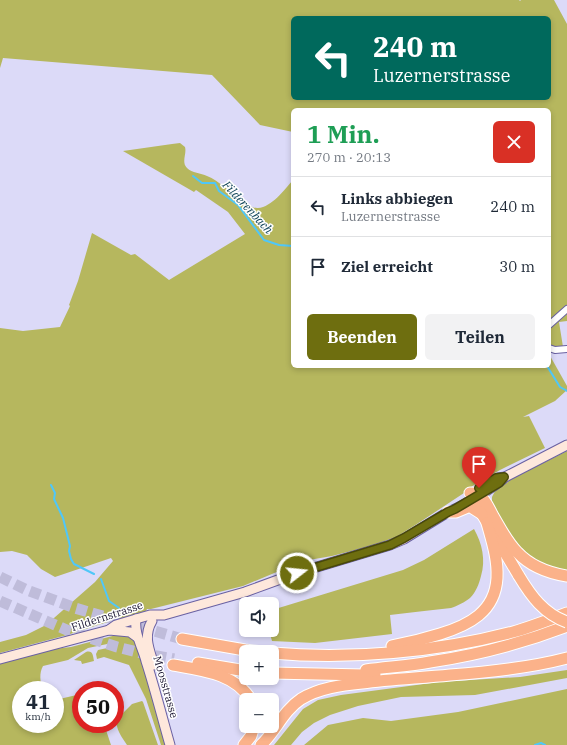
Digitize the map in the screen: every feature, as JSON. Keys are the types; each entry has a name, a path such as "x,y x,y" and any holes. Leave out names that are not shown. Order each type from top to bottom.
{"highway":[{"path":"478,496 487,496 490,484"},
{"path":"478,496 477,502 485,519 531,595 541,607 550,614 567,622"},
{"path":"478,496 512,546 521,556 541,569 567,576"},
{"path":"332,655 394,646 427,638 463,625 479,615 488,605 496,588 497,566 485,519 468,507 456,512 448,512"},
{"path":"279,654 332,655 382,653 461,643 513,632 567,613"},
{"path":"326,674 412,665 452,658 497,648 567,626"},
{"path":"182,639 239,649"},
{"path":"279,673 364,675 451,670 567,658"},
{"path":"261,745 283,716 294,705 306,697 335,687 380,680 523,668 567,658"},
{"path":"239,670 174,662 223,676 240,686 246,693"},
{"path":"244,745 252,733"}],"main road":[{"name":"Fildernstrasse","path":"0,659 137,623 150,615 164,614 245,592 297,573 390,545 478,496 496,478 504,477 567,445"},
{"path":"137,623 152,621 164,614"},
{"name":"Moosstrasse","path":"152,621 147,632 150,653 176,745"},
{"name":"Moosstrasse","path":"137,623 150,653"},
{"name":"Moosstrasse","path":"137,623 137,637 146,660 170,745"},
{"path":"109,630 130,632 137,637"}],"street":[{"path":"551,323 567,309"},
{"path":"551,349 555,350 567,349"}],"shaded area":[{"path":"0,0 554,0 567,24 567,308 551,320 551,108 291,108 291,132 260,125 212,75 3,58 0,68"},
{"path":"180,143 185,147 184,163 187,168 191,171 214,179 254,208 268,205 282,193 291,182 291,368 551,368 551,358 567,386 567,390 555,401 523,417 529,416 545,448 500,470 464,491 464,493 396,537 371,546 332,556 303,561 243,586 147,609 146,611 67,635 0,653 0,642 26,635 46,625 95,582 113,561 111,558 55,577 41,569 27,555 12,551 0,552 0,328 23,331 60,327 70,306 69,305 78,281 92,233 131,255 135,254 169,280 245,234 228,212 196,190 194,192 123,151"},
{"path":"567,311 567,321 559,322 563,347 551,345 551,325"},
{"path":"567,451 567,572 546,567 525,554 505,529 492,502 492,497 500,485 502,486 509,480"},
{"path":"474,529 479,540 483,558 482,570 476,591 470,598 451,608 390,615 392,634 315,643 272,641 271,637 279,637 279,608 403,570 424,560"},
{"path":"120,634 124,634 135,639 167,745 161,745 146,699 129,665 104,657 97,659 96,654 98,650 112,647 112,643 88,648 68,660 43,666 40,681 12,681 12,733 64,733 64,698 72,696 72,733 107,733 111,745 0,745 0,662 45,650 71,647"},
{"path":"86,652 90,652 93,655 94,661 82,664 81,661 74,660"},
{"path":"567,670 567,678 475,695 401,697 358,706 330,715 314,723 302,732 291,745 274,745 303,709 318,700 341,695 439,682 520,677"},
{"path":"567,689 567,745 304,745 328,725 363,718 391,721 458,712"},
{"path":"143,702 158,745 127,745 121,736 120,733 124,733 124,712 132,704"}],"waterway":[{"name":"Filderenbach","path":"193,176 202,183 215,183 219,191 238,205 264,240 279,245 291,246"},
{"name":"Filderenbach","path":"548,368 560,387 567,391"},
{"path":"51,485 55,493 54,499 63,518 70,546 69,551 71,559 74,564 94,574"},
{"path":"101,579 109,601 119,608"},
{"path":"535,745 541,743 545,745"}],"tunnel":[{"path":"0,577 27,590 75,608 182,639"},
{"path":"0,601 69,631 117,647 174,659"}],"route":[{"path":"297,573 390,545 499,483 504,477 496,478 479,488"}]}
